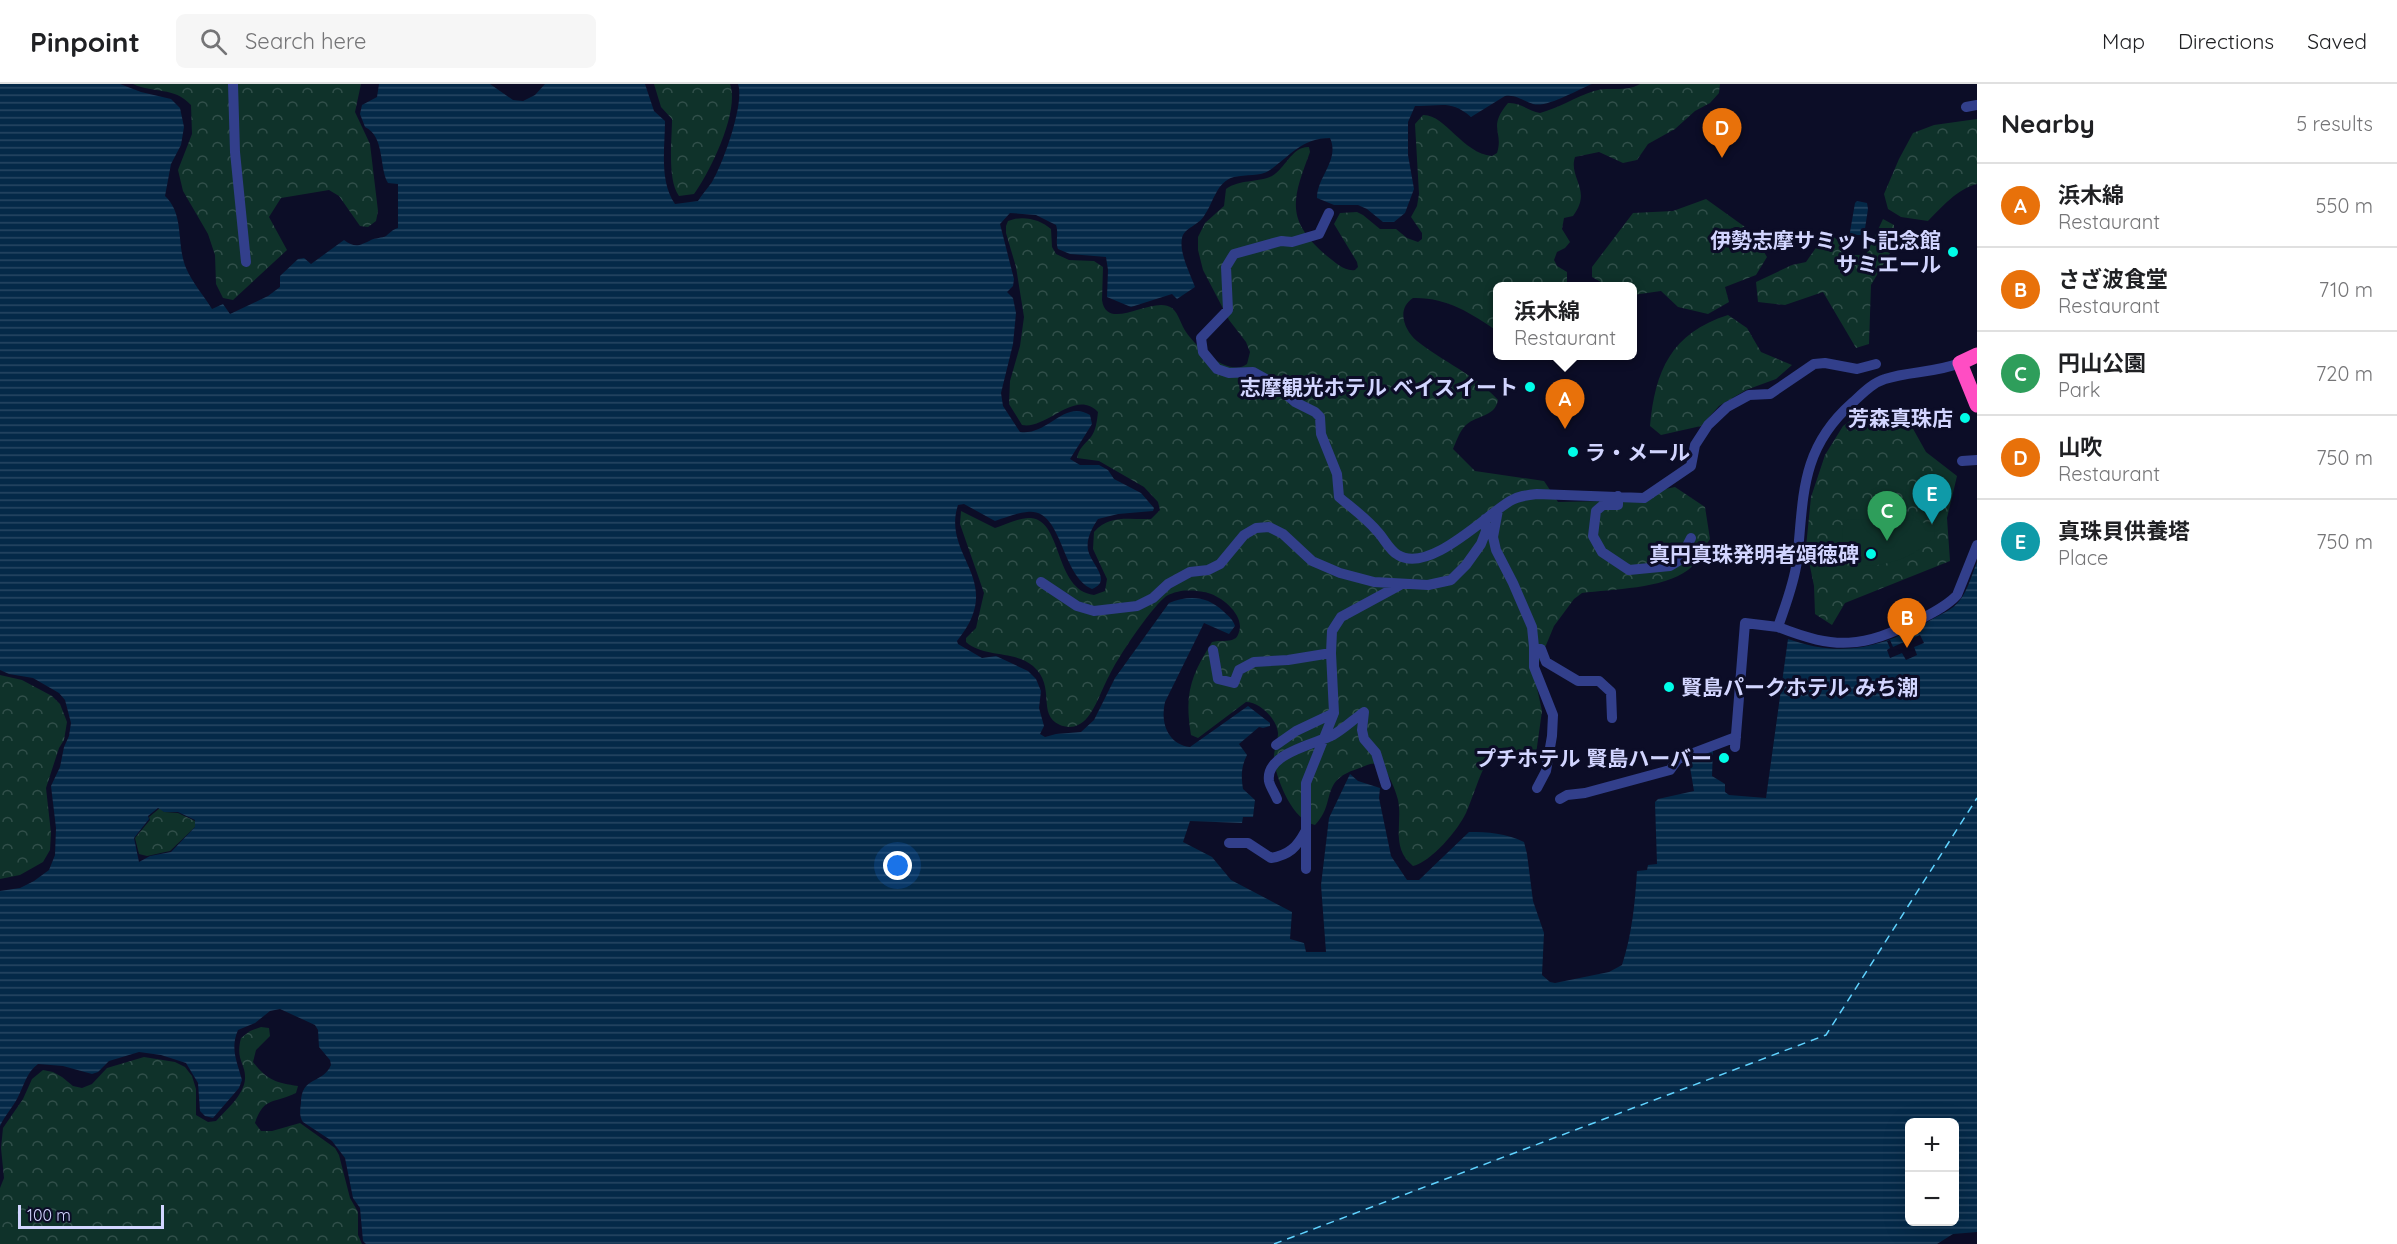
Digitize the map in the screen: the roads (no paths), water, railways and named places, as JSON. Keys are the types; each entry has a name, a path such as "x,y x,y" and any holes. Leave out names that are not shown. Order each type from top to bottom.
{"highway":[{"path":"1977,355 1960,363 1977,405"}],"street":[{"path":"233,84 235,152 246,262"},
{"path":"1329,213 1319,234 1292,242 1281,241 1234,254 1226,267 1228,310 1202,338 1203,352 1217,369 1229,373 1252,372 1273,383 1295,402 1320,417 1321,434 1337,474 1339,497 1377,530 1395,554 1404,558 1419,558 1438,551 1457,541 1510,501 1529,495 1644,498 1691,466 1695,445 1708,425 1726,407 1749,395 1770,394 1814,364 1825,363 1857,369 1876,364"},
{"path":"1778,627 1797,563 1805,480 1817,447 1828,429 1866,390 1884,379 1937,370 1960,363"},
{"path":"1962,461 1977,460"},
{"path":"1618,496 1618,505 1603,505 1596,512 1593,536 1602,552 1629,570 1670,566 1680,560 1691,538"},
{"path":"1498,510 1493,537 1496,550 1532,627 1534,667 1553,715 1546,771 1537,788"},
{"path":"1041,582 1077,606 1094,611 1137,606 1153,598 1168,584 1190,572 1208,570 1220,564 1244,535 1256,528 1269,527 1283,534 1312,561 1340,573 1374,582 1428,585 1451,580 1467,565 1481,544 1486,531 1485,519"},
{"path":"1560,799 1567,795 1585,793 1670,770 1678,759 1736,742 1745,623 1778,627 1835,644 1857,644 1889,633 1930,614 1953,600 1977,545"},
{"path":"1306,868 1306,783 1334,712 1332,631 1341,618 1400,585"},
{"path":"1534,646 1541,649 1546,662 1578,681 1599,681 1611,692 1612,718"},
{"path":"1213,650 1218,679 1234,683 1239,670 1254,662 1288,660 1331,653"},
{"path":"1276,745 1296,731 1334,712"},
{"path":"1277,799 1269,782 1270,771 1278,760 1300,747 1333,735 1364,712 1362,730 1364,739 1376,753 1386,785"},
{"path":"1228,843 1248,843 1271,858 1278,857 1298,846 1306,829"}],"water":[{"path":"0,84 120,84 171,99 180,108 184,127 181,145 171,164 165,196 178,221 186,268 212,309 223,304 230,314 268,296 280,287 280,276 298,259 304,258 311,264 344,240 360,245 386,236 398,228 398,184 388,183 376,137 365,127 360,114 362,105 377,97 379,84 490,84 513,100 523,101 535,95 545,84 645,84 654,111 665,121 665,175 675,204 698,201 717,173 736,119 738,84 1592,84 1554,101 1539,105 1513,96 1505,96 1471,117 1464,111 1451,106 1415,106 1408,122 1408,155 1414,189 1405,213 1394,222 1383,222 1358,205 1334,205 1317,198 1320,183 1332,154 1330,138 1304,144 1266,172 1228,180 1219,188 1202,219 1183,235 1181,244 1183,256 1195,287 1177,299 1172,294 1131,307 1107,297 1106,257 1070,254 1058,249 1056,225 1036,215 1010,213 1000,224 1014,279 1013,286 1007,292 1013,298 1016,313 1013,344 1001,393 1003,406 1020,432 1039,429 1072,411 1081,411 1090,415 1092,424 1070,459 1080,465 1099,465 1108,470 1114,479 1141,493 1154,508 1153,511 1118,514 1098,519 1088,542 1088,550 1101,581 1092,589 1081,581 1073,570 1055,530 1039,513 1015,514 995,521 964,504 958,505 955,523 958,540 975,585 976,601 971,620 957,641 958,644 982,658 996,656 1028,671 1036,679 1041,691 1039,708 1044,726 1040,734 1045,737 1081,732 1094,720 1115,678 1169,603 1191,598 1211,602 1233,621 1235,626 1229,634 1204,623 1165,702 1164,717 1167,731 1176,742 1190,747 1248,706 1270,723 1270,726 1259,727 1239,744 1247,755 1242,784 1243,789 1255,800 1253,817 1243,817 1242,823 1190,821 1183,842 1212,857 1231,880 1292,912 1290,939 1304,943 1306,952 1326,952 1321,885 1329,818 1350,774 1358,781 1380,788 1379,798 1391,856 1407,880 1419,880 1469,832 1497,834 1524,842 1533,901 1544,933 1542,975 1555,983 1609,972 1622,965 1632,919 1637,871 1647,870 1648,865 1657,864 1655,802 1658,799 1694,791 1689,761 1713,750 1712,776 1725,784 1725,792 1729,795 1766,798 1788,639 1807,645 1843,649 1877,644 1894,638 1957,604 1965,592 1977,562 1977,1232 1953,1234 1937,1244 366,1244 363,1241 360,1208 353,1198 345,1158 332,1141 303,1122 300,1115 302,1094 305,1088 327,1071 331,1065 330,1060 319,1047 318,1030 315,1025 280,1009 270,1011 255,1023 238,1030 234,1049 242,1080 239,1088 213,1118 205,1116 200,1111 198,1083 186,1063 161,1055 139,1052 109,1061 98,1072 92,1074 63,1066 38,1064 28,1075 16,1101 0,1126 0,891 20,888 49,870 55,855 56,828 51,786 60,767 71,723 65,700 59,693 33,678 0,670","holes":["158,808 164,812 178,812 195,820 195,827 171,852 150,856 139,862 134,838 149,819 148,816"]},
{"path":"1857,201 1867,203 1864,235 1851,235 1850,232"}],"place":[{"name":"山吹","path":"1722,158"},
{"name":"伊勢志摩サミット記念館 サミエール","path":"1953,252"},
{"name":"志摩観光ホテル ベイスイート","path":"1530,387"},
{"name":"芳森真珠店","path":"1965,418"},
{"name":"浜木綿","path":"1565,429"},
{"name":"ラ・メール","path":"1573,452"},
{"name":"真珠貝供養塔","path":"1932,524"},
{"name":"円山公園","path":"1887,541"},
{"name":"真円真珠発明者頌徳碑","path":"1871,554"},
{"name":"さざ波食堂","path":"1907,648"},
{"name":"賢島パークホテル みち潮","path":"1669,687"},
{"name":"プチホテル 賢島ハーバー","path":"1724,758"}]}
